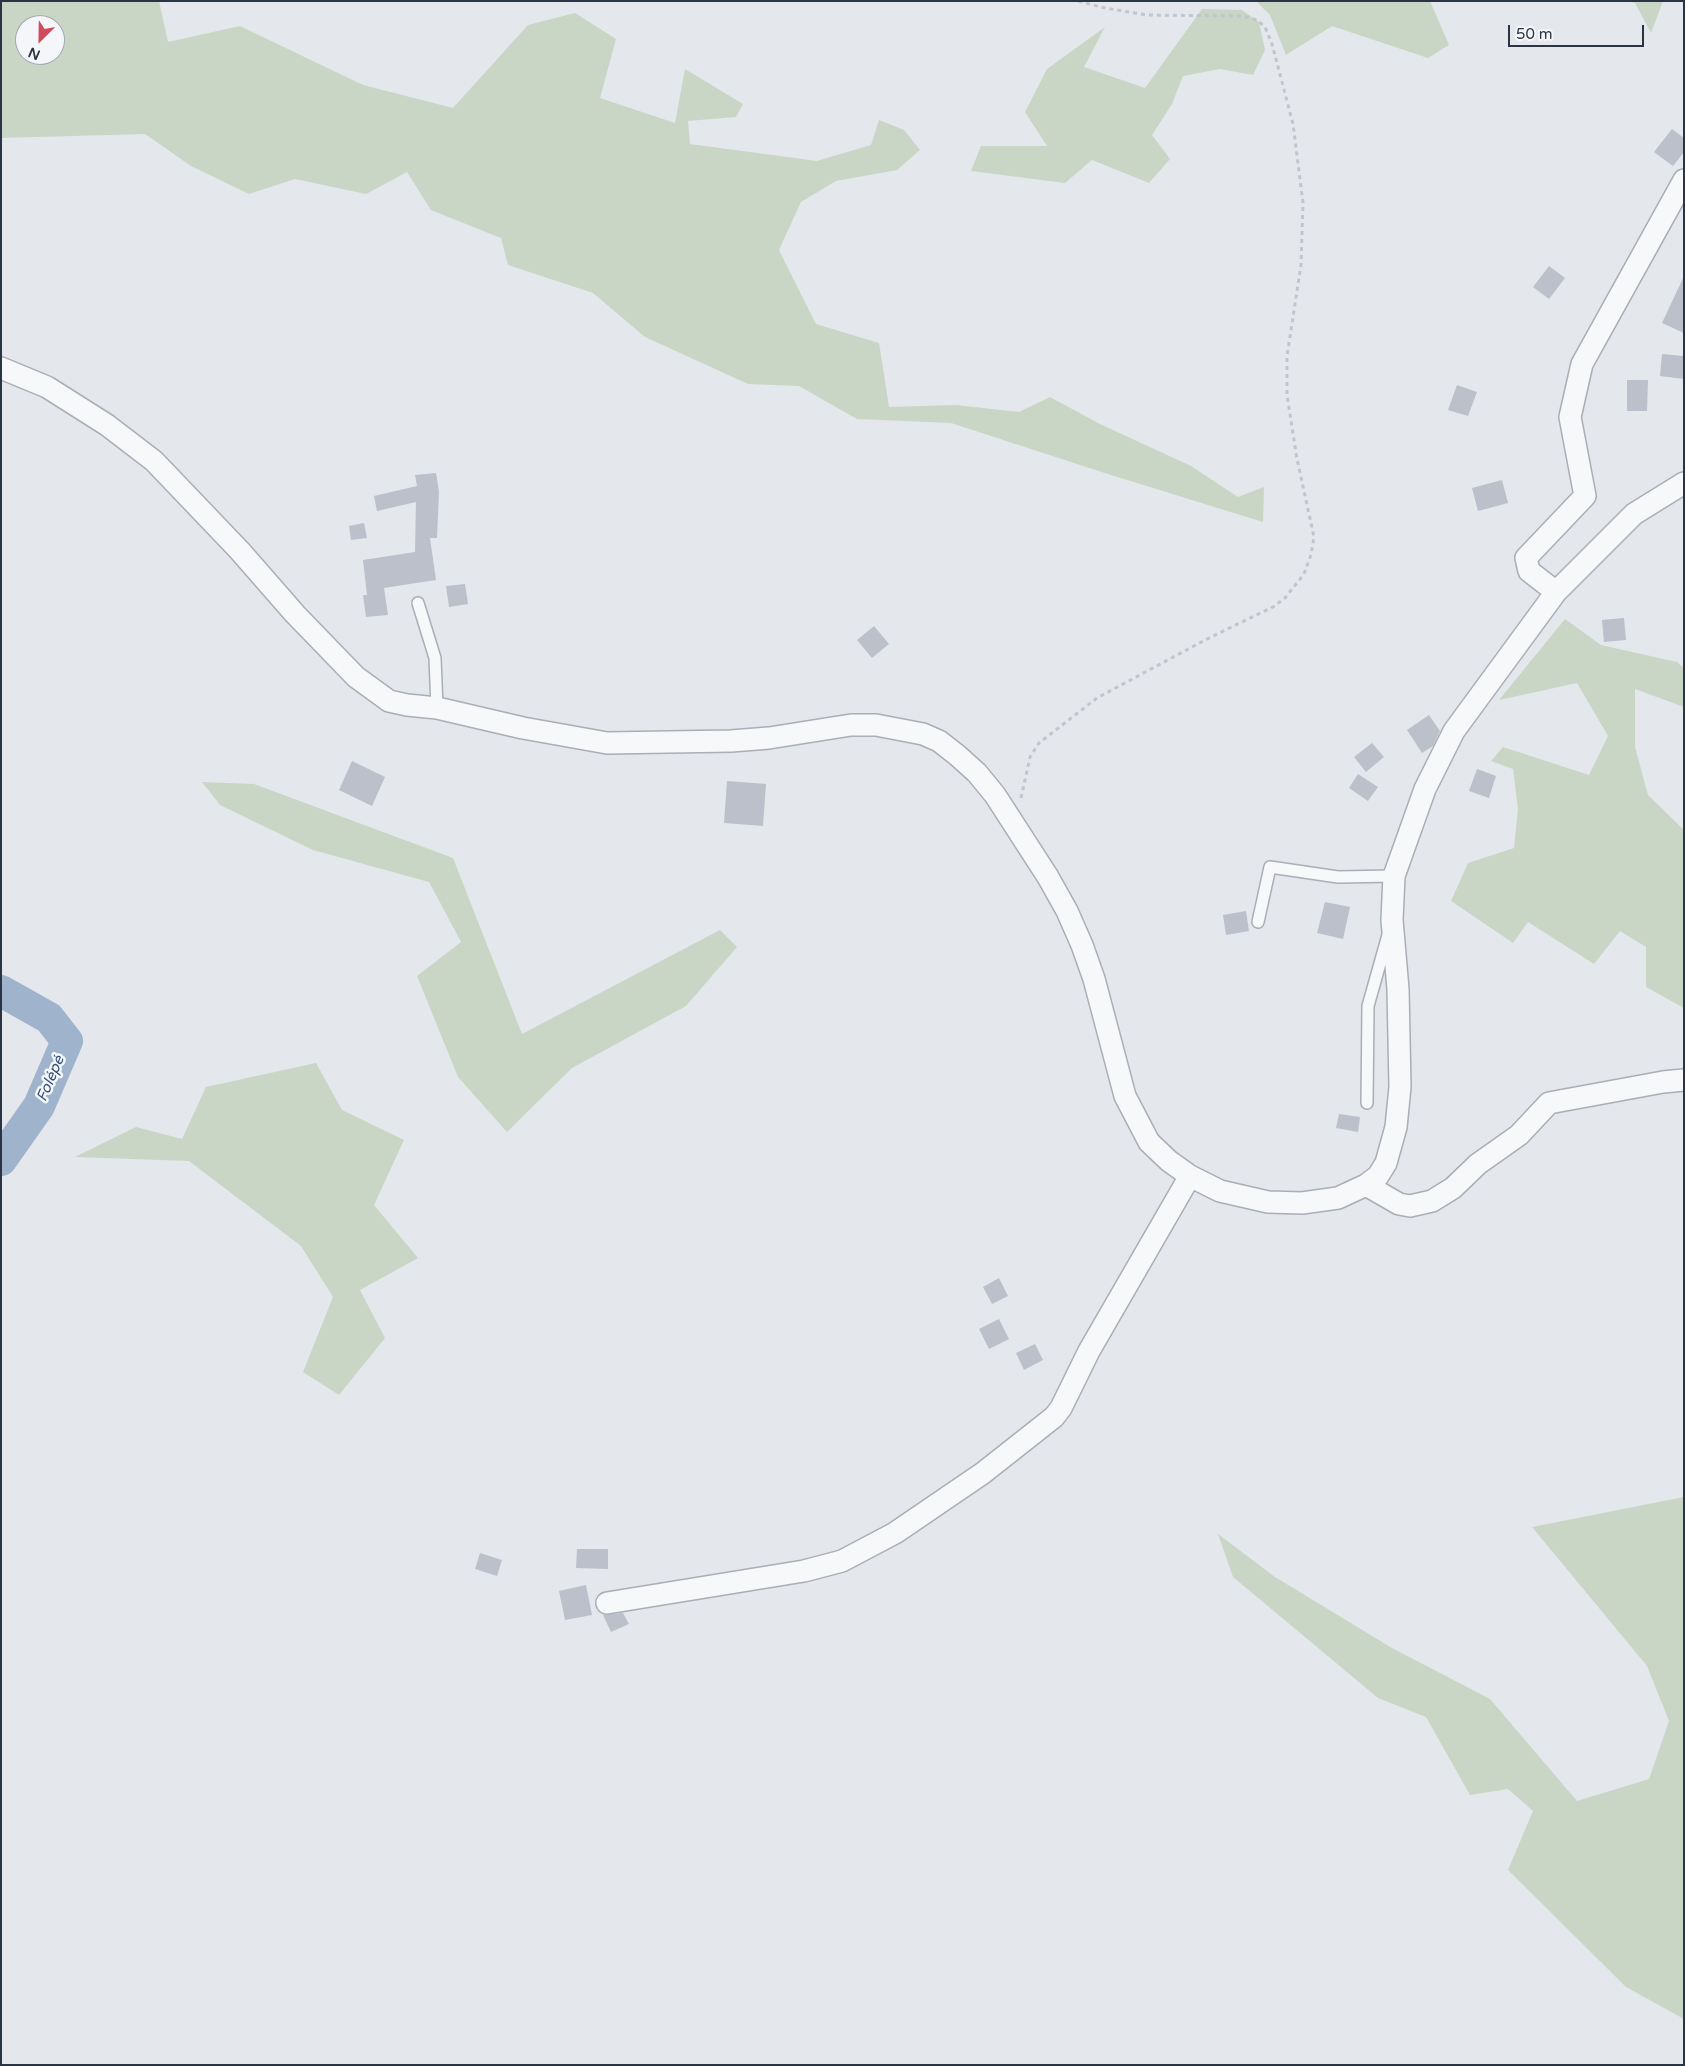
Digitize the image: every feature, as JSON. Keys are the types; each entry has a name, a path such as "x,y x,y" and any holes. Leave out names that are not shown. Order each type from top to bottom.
{"street":[{"path":"1556,592 1529,571 1526,558 1584,496 1570,417 1582,364 1684,180"},
{"path":"1,368 47,387 107,424 154,461 240,550 295,614 356,677 389,701 407,706 437,708 523,728 607,742 731,741 769,738 850,725 876,725 923,734 939,741 977,774 995,795 1048,877 1067,911 1082,945 1096,988 1125,1096 1149,1142 1169,1161 1190,1176 1220,1191 1268,1202 1302,1203 1338,1198 1366,1186 1378,1176 1386,1163 1396,1127 1400,1087 1398,990 1392,920 1394,876 1425,789 1454,731 1556,592 1634,514 1684,483"},
{"path":"1366,1186 1399,1204 1410,1206 1432,1201 1453,1188 1478,1164 1519,1135 1549,1104 1663,1082 1684,1080"},
{"path":"608,1603 804,1571 842,1561 895,1533 982,1473 1054,1417 1061,1408 1089,1351 1190,1176"}],"lane":[{"path":"418,603 435,658 437,708"},
{"path":"1258,922 1270,867 1338,877 1394,876"},
{"path":"1366,1103 1368,1006 1392,920"}],"path":[{"path":"1015,826 1030,757 1039,743 1097,698 1285,598 1304,574 1311,555 1314,537 1297,459 1287,395 1286,356 1300,265 1303,203 1293,124 1272,44 1265,27 1257,20 1242,16 1147,15 1078,1"}],"green space":[{"path":"1,1 159,1 168,42 240,26 363,85 453,108 528,25 575,13 616,39 600,98 675,123 685,69 743,104 736,117 688,121 690,144 817,161 871,145 879,120 904,130 920,150 897,170 836,181 801,202 779,250 816,324 879,343 889,407 956,405 1019,412 1050,397 1100,424 1191,466 1238,497 1264,487 1263,522 951,423 857,419 799,386 748,384 645,337 593,293 508,265 501,238 431,210 407,172 366,194 295,179 249,194 191,166 145,134 1,138"},
{"path":"1256,1 1430,1 1449,45 1428,58 1332,26 1286,55 1270,15"},
{"path":"1628,1 1663,1 1651,33 1635,3"},
{"path":"1202,9 1242,10 1259,22 1265,50 1253,75 1220,69 1183,76 1172,104 1152,135 1170,159 1149,183 1092,160 1065,183 971,171 981,146 1047,146 1025,112 1047,69 1105,27 1084,67 1145,88"},
{"path":"1565,619 1601,645 1677,662 1684,668 1684,707 1635,689 1635,747 1648,795 1684,830 1684,1008 1646,987 1646,947 1620,931 1594,964 1528,922 1513,943 1451,901 1468,863 1514,848 1518,809 1513,769 1491,761 1503,747 1589,775 1608,736 1577,683 1499,700"},
{"path":"202,782 254,784 453,858 522,1034 720,930 737,947 686,1006 572,1068 507,1132 458,1077 417,976 461,942 429,882 313,850 220,805"},
{"path":"316,1063 342,1110 404,1140 374,1205 418,1258 360,1290 385,1338 339,1395 303,1372 333,1297 301,1246 189,1161 75,1157 136,1127 182,1139 206,1087"},
{"path":"1684,1497 1684,2019 1626,1987 1508,1870 1533,1811 1508,1789 1470,1795 1426,1717 1378,1698 1233,1577 1218,1534 1275,1577 1392,1648 1490,1699 1577,1801 1649,1779 1669,1721 1647,1666 1532,1527"}],"building":[{"path":"1672,129 1684,138 1684,152 1673,166 1654,152"},
{"path":"1549,266 1565,278 1549,299 1533,287"},
{"path":"1684,276 1684,333 1662,323"},
{"path":"1662,354 1684,356 1684,379 1660,376"},
{"path":"1627,380 1648,380 1647,411 1627,411"},
{"path":"1457,385 1477,392 1468,416 1448,410"},
{"path":"436,473 439,492 437,538 430,538 436,580 384,588 388,615 366,617 363,595 367,595 363,560 415,552 416,502 377,511 374,496 417,486 415,475"},
{"path":"1502,480 1508,503 1478,511 1472,488"},
{"path":"364,523 367,538 351,540 349,526"},
{"path":"465,584 468,604 449,607 446,586"},
{"path":"1624,618 1626,640 1604,642 1602,620"},
{"path":"874,626 889,644 872,658 857,640"},
{"path":"1429,715 1440,731 1433,746 1422,753 1407,730"},
{"path":"1372,743 1384,757 1366,772 1354,757"},
{"path":"352,761 385,777 372,806 339,790"},
{"path":"1477,769 1496,776 1489,798 1469,791"},
{"path":"1358,774 1378,787 1368,801 1349,788"},
{"path":"727,781 766,784 763,826 724,823"},
{"path":"1325,902 1350,907 1343,939 1317,933"},
{"path":"1246,911 1249,931 1226,935 1223,915"},
{"path":"1339,1114 1360,1117 1358,1132 1336,1128"},
{"path":"999,1278 1008,1296 992,1304 983,1287"},
{"path":"999,1319 1009,1339 989,1349 979,1329"},
{"path":"1035,1344 1043,1360 1024,1370 1016,1353"},
{"path":"577,1549 608,1549 608,1569 576,1568"},
{"path":"480,1553 502,1560 497,1576 475,1569"},
{"path":"586,1585 592,1615 565,1620 559,1591"},
{"path":"623,1613 629,1624 611,1632 603,1615"}],"waterway":[{"name":"Folépé","path":"1,991 49,1018 67,1041 39,1106 1,1160"}]}
